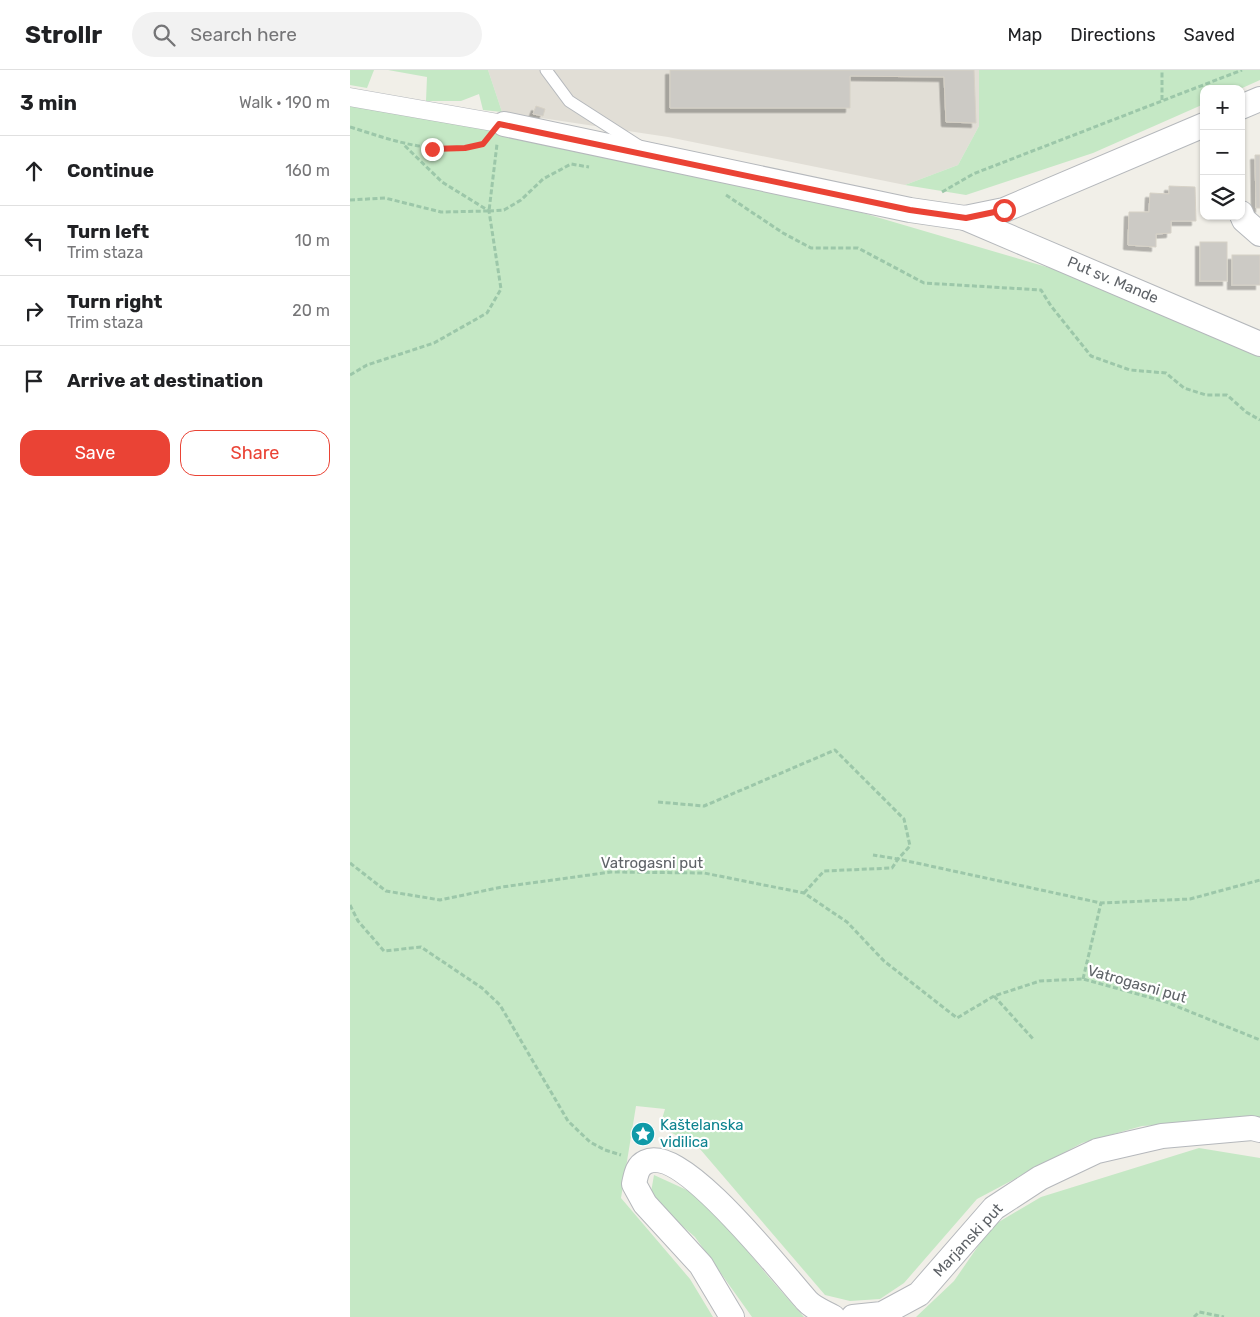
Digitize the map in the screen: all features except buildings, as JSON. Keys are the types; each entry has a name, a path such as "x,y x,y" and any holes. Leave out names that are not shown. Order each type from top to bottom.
{"street":[{"path":"350,97 502,124 651,154 910,210 966,218 1004,210 1200,127"},
{"path":"1245,105 1260,98"},
{"name":"Put sv. Mande","path":"966,218 1260,344"},
{"path":"1244,220 1260,234"},
{"name":"Marjanski put","path":"853,1317 882,1314 919,1294 994,1208 1040,1178 1097,1151 1162,1136 1252,1128 1260,1130"},
{"path":"732,1317 701,1265 645,1204 634,1184 639,1167 648,1161 660,1161 680,1172 714,1197 775,1262 808,1303 833,1317"}],"lane":[{"path":"546,70 569,101 651,154"}],"path":[{"path":"1162,70 1162,100"},
{"path":"910,210 973,174 1242,70"},
{"path":"350,127 404,145 432,149 465,148 483,144 502,124"},
{"path":"350,375 367,365 434,343 486,313 501,289 489,211 502,124"},
{"path":"404,145 442,182 489,211"},
{"path":"350,200 385,198 442,212 504,210 521,200 543,179 571,164 591,167"},
{"path":"718,189 783,233 811,248 858,248 924,284 1041,290 1051,306 1091,356 1130,370 1166,373 1184,388 1206,395 1227,396 1246,412 1260,420"},
{"path":"658,802 704,806 835,750 904,819 910,846 892,868 824,871 804,893"},
{"path":"873,855 1101,903 1190,899 1260,880"},
{"name":"Vatrogasni put","path":"350,863 386,891 440,900 502,887 611,872 704,872 804,893 847,922 884,961 957,1018 994,996 1040,981 1083,979 1166,1002 1260,1040"},
{"path":"1083,979 1101,903"},
{"path":"350,905 358,920 384,951 421,948 482,988 500,1005 568,1121 590,1142 605,1150 634,1158 639,1167"},
{"path":"994,996 1034,1040"},
{"path":"1194,1317 1199,1312 1224,1317"}],"shaded area":[{"path":"488,70 979,70 979,126 958,165 905,185 668,137 502,112"}],"green space":[{"path":"350,70 374,70 367,88 350,85"},
{"path":"388,70 488,70 502,112 483,110 479,94 461,101 426,101 427,77"},
{"path":"979,70 1260,70 1260,80 1245,87 1245,85 1200,85 1200,106 1093,153 966,195 905,185 958,165 979,126"},
{"path":"350,104 441,120 839,206 1115,287 1260,348 1260,1119 1142,1126 1082,1143 977,1199 904,1283 880,1299 850,1301 825,1295 700,1149 660,1126 665,1109 636,1106 621,1198 690,1279 713,1317 350,1317"},
{"path":"1199,1148 1260,1158 1260,1317 916,1317 954,1281 992,1226 1041,1197"},
{"path":"654,1175 689,1191 724,1222 804,1317 752,1317 695,1237 650,1198"}],"place":[{"name":"Kaštelanska vidilica","path":"643,1134"}],"route":[{"path":"432,149 465,148 483,144 499,124 651,154 910,210 966,218 1004,210"}]}
